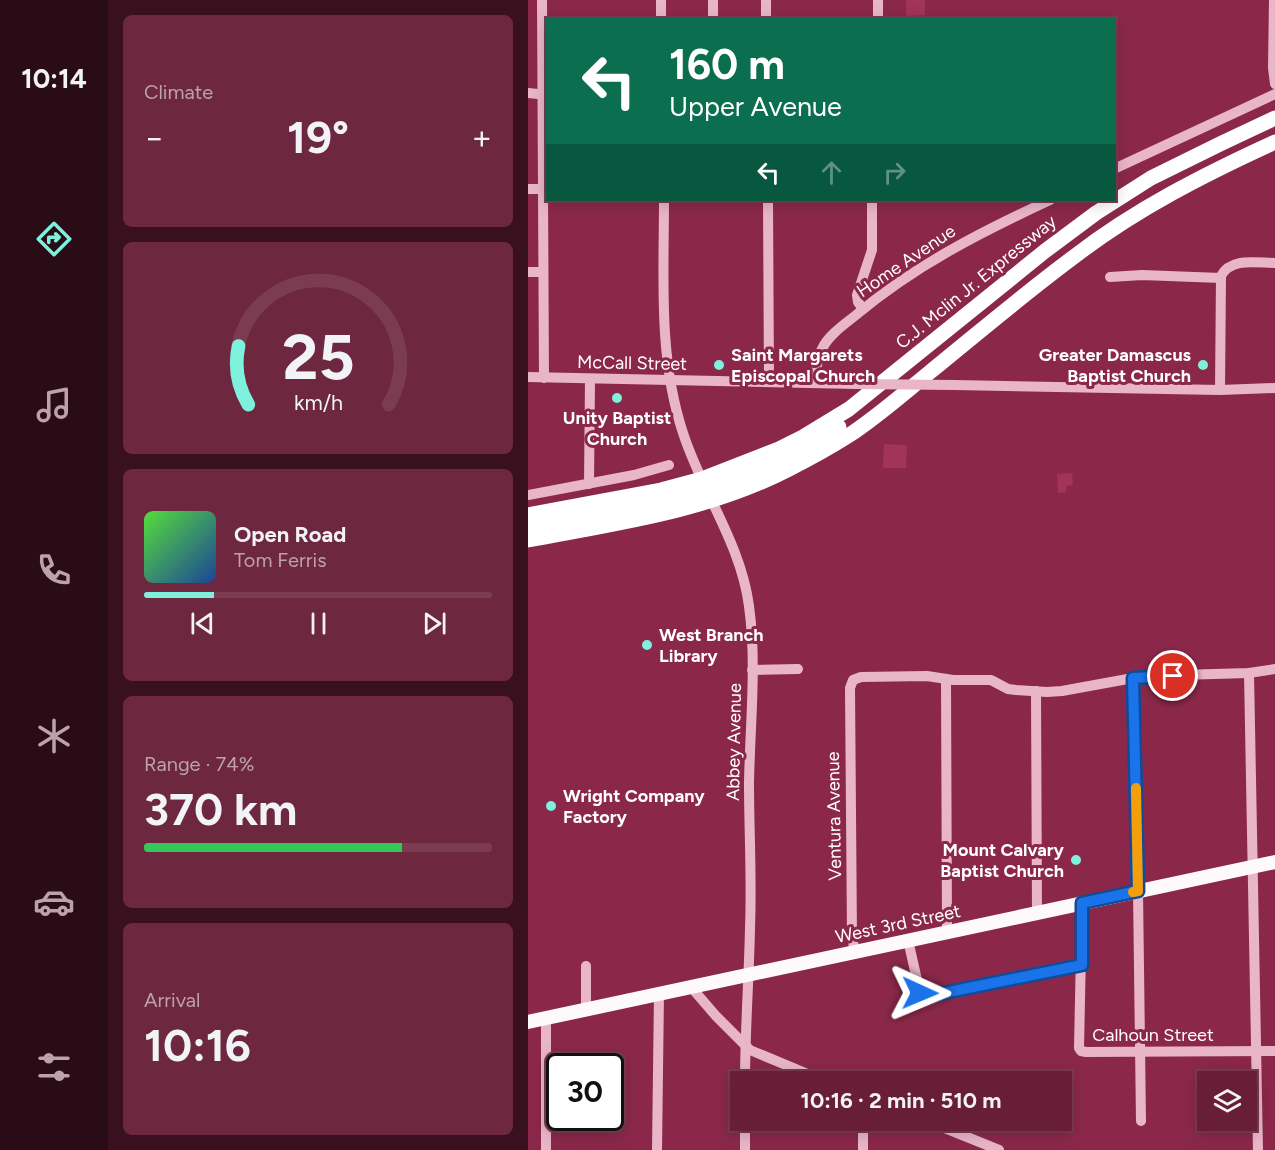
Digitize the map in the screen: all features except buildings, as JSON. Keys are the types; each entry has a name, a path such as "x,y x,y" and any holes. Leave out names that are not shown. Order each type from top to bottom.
{"highway":[{"name":"C.J. Mclin Jr. Expressway","path":"1116,200 1151,178 1275,118"},
{"path":"528,526 707,490 761,482 816,454 849,435 888,406 1076,255 1132,215 1275,142"},
{"name":"C.J. Mclin Jr. Expressway","path":"707,490 769,467 838,427 849,409 1045,251 1115,201"},
{"path":"528,515 661,490 707,490"},
{"path":"528,540 652,516 707,490"}],"main road":[{"name":"West 3rd Street","path":"528,1022 1275,862"}],"street":[{"path":"542,0 545,95 544,378"},
{"path":"661,0 661,18"},
{"path":"713,0 713,18"},
{"path":"766,0 766,18"},
{"path":"878,0 878,18"},
{"path":"1274,0 1273,68 1275,84"},
{"path":"528,93 545,95"},
{"path":"1116,168 1275,94"},
{"path":"528,189 543,189"},
{"name":"Abbey Avenue","path":"664,201 664,325 670,381 684,436 732,542 746,589 752,630 749,785 750,926 745,1071"},
{"path":"768,201 769,382"},
{"path":"863,309 857,296 872,250 872,201"},
{"name":"Home Avenue","path":"815,383 823,347 863,309 908,276 960,244 1048,201"},
{"path":"1220,390 1221,278 1224,271 1240,262 1275,263"},
{"path":"528,272 543,272"},
{"path":"1110,277 1142,275 1221,278"},
{"name":"McCall Street","path":"528,378 1220,390 1275,388"},
{"path":"589,484 590,379"},
{"path":"528,495 634,475 669,465"},
{"path":"752,670 798,669"},
{"path":"947,932 946,679 991,680 1008,689 1062,691 1133,678 1249,673 1275,669"},
{"path":"1249,673 1258,1150"},
{"name":"Ventura Avenue","path":"855,952 852,937 850,683 861,677 936,676 946,679"},
{"path":"1133,678 1141,1122"},
{"path":"1036,691 1037,913"},
{"path":"908,940 920,993 924,996 949,993 1082,965 1082,903"},
{"name":"Calhoun Street","path":"1082,965 1079,1048 1081,1051 1275,1051"},
{"path":"586,966 586,1009"},
{"path":"691,987 716,1016 755,1052 801,1071"},
{"path":"657,1150 659,993"},
{"path":"546,1018 546,1150"},
{"path":"745,1131 745,1150"},
{"path":"863,1131 863,1150"},
{"path":"946,1131 973,1145 999,1150"}],"shaded area":[{"path":"906,0 925,0 925,15 906,16"},
{"path":"884,444 907,445 906,468 883,468"},
{"path":"1072,473 1073,485 1066,486 1066,492 1058,493 1057,474"}],"slow traffic":[{"path":"1133,892 1138,891 1136,788"}],"place":[{"name":"Saint Margarets Episcopal Church","path":"719,365"},
{"name":"Greater Damascus Baptist Church","path":"1203,365"},
{"name":"Unity Baptist Church","path":"617,398"},
{"name":"West Branch Library","path":"647,645"},
{"name":"Wright Company Factory","path":"551,806"},
{"name":"Mount Calvary Baptist Church","path":"1076,860"}],"route":[{"path":"920,993 924,996 949,993 1082,965 1082,903 1138,891 1133,678 1173,676"}]}
